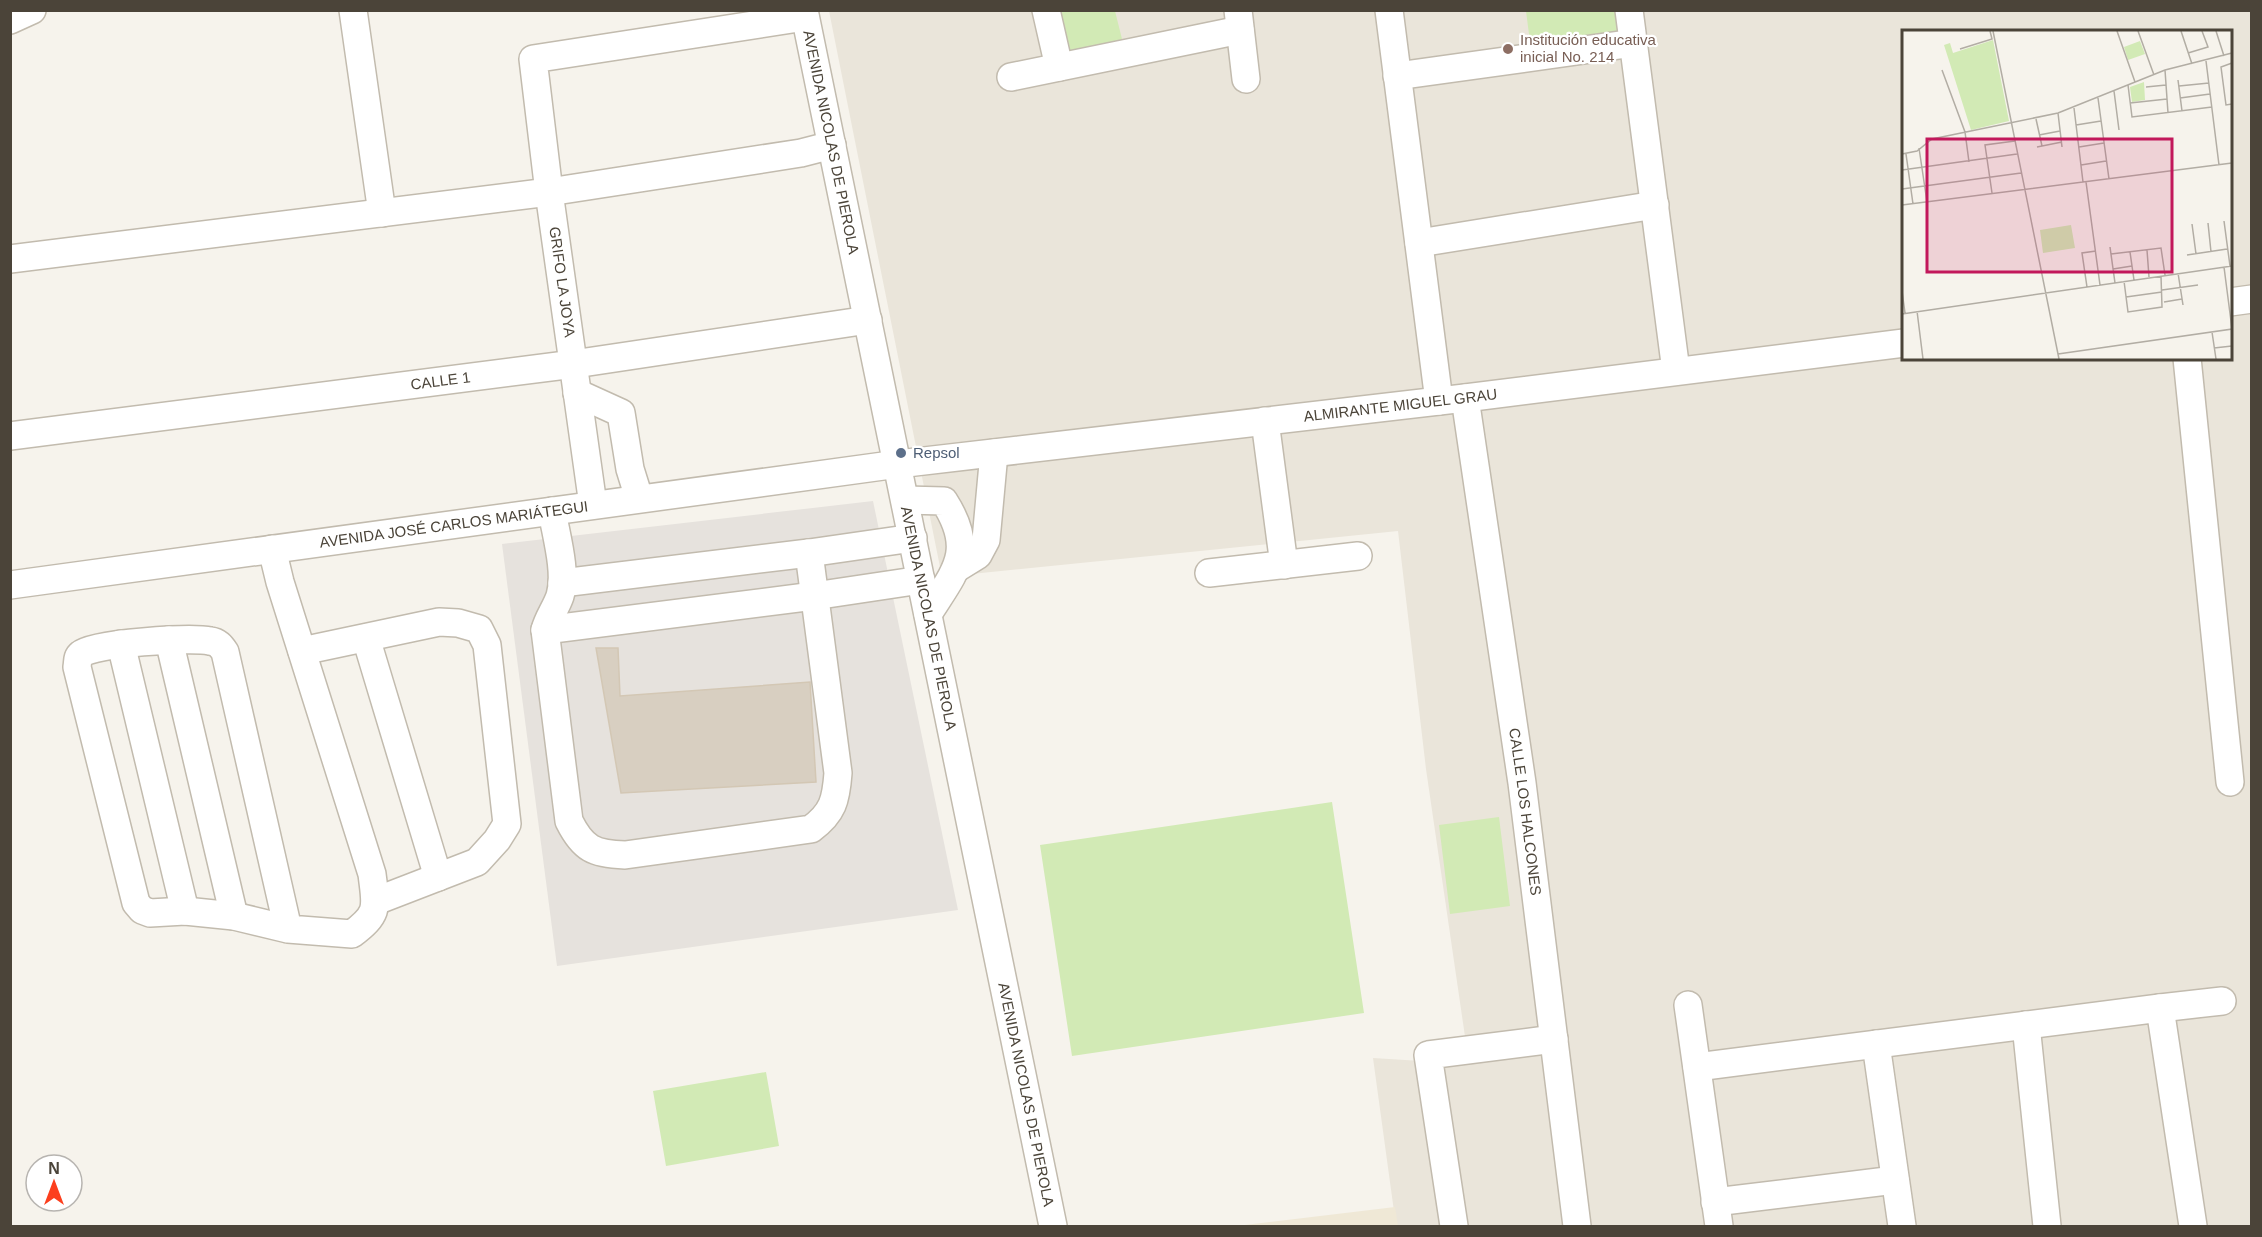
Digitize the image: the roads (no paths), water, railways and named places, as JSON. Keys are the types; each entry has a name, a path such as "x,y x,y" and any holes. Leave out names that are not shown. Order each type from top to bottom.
{"street":[{"path":"10,20 32,10"},
{"path":"353,10 382,213"},
{"path":"1046,10 1059,67"},
{"path":"1389,10 1439,401"},
{"path":"1629,10 1676,372"},
{"name":"GRIFO LA JOYA","path":"593,505 549,192 533,58 804,14"},
{"name":"AVENIDA NICOLAS DE PIEROLA","path":"804,14 1053,1227"},
{"path":"1011,77 1059,67 1239,20 1246,79"},
{"path":"1397,76 1634,43"},
{"path":"10,259 549,192 801,153 832,145"},
{"path":"1419,243 1655,205"},
{"path":"2232,302 2252,299"},
{"name":"CALLE 1","path":"10,436 574,364 868,320"},
{"name":"ALMIRANTE MIGUEL GRAU","path":"898,464 1465,398 1902,343"},
{"path":"2187,360 2230,782"},
{"path":"577,393 621,413 630,469 639,498"},
{"name":"CALLE LOS HALCONES","path":"1465,398 1522,783 1577,1227"},
{"path":"1265,422 1284,565"},
{"path":"957,568 978,555 986,540 994,453"},
{"path":"928,614 957,568 960,544 957,522 944,501 936,460"},
{"name":"AVENIDA JOSÉ CARLOS MARIÁTEGUI","path":"10,585 898,464"},
{"path":"589,476 630,469"},
{"path":"905,500 944,501"},
{"path":"552,511 562,583 560,597 548,618 545,630 569,821 578,839 590,848 609,854 625,855 811,829 825,819 833,805 838,773 809,554"},
{"path":"562,583 809,554 913,538"},
{"path":"272,549 280,582 372,874 376,900 371,920 352,934 288,929 234,916 185,911 150,913 142,910 136,903 78,667 78,657 83,652 121,644 169,640 211,641 219,644 225,652 288,929"},
{"path":"1209,573 1358,556"},
{"path":"545,630 921,580"},
{"path":"302,651 439,622 458,623 479,629 487,645 507,824 497,840 477,862 376,900"},
{"path":"366,638 438,877"},
{"path":"169,640 234,916"},
{"path":"121,644 185,911"},
{"path":"1697,1067 2222,1001"},
{"path":"1688,1005 1717,1214 1895,1180"},
{"path":"2160,1008 2193,1227"},
{"path":"2026,1025 2047,1227"},
{"path":"1454,1227 1428,1055 1554,1039"},
{"path":"1876,1044 1902,1227"}],"place":[{"name":"Institución educativa inicial No. 214","path":"1508,49"},
{"name":"Repsol","path":"901,453"}]}
